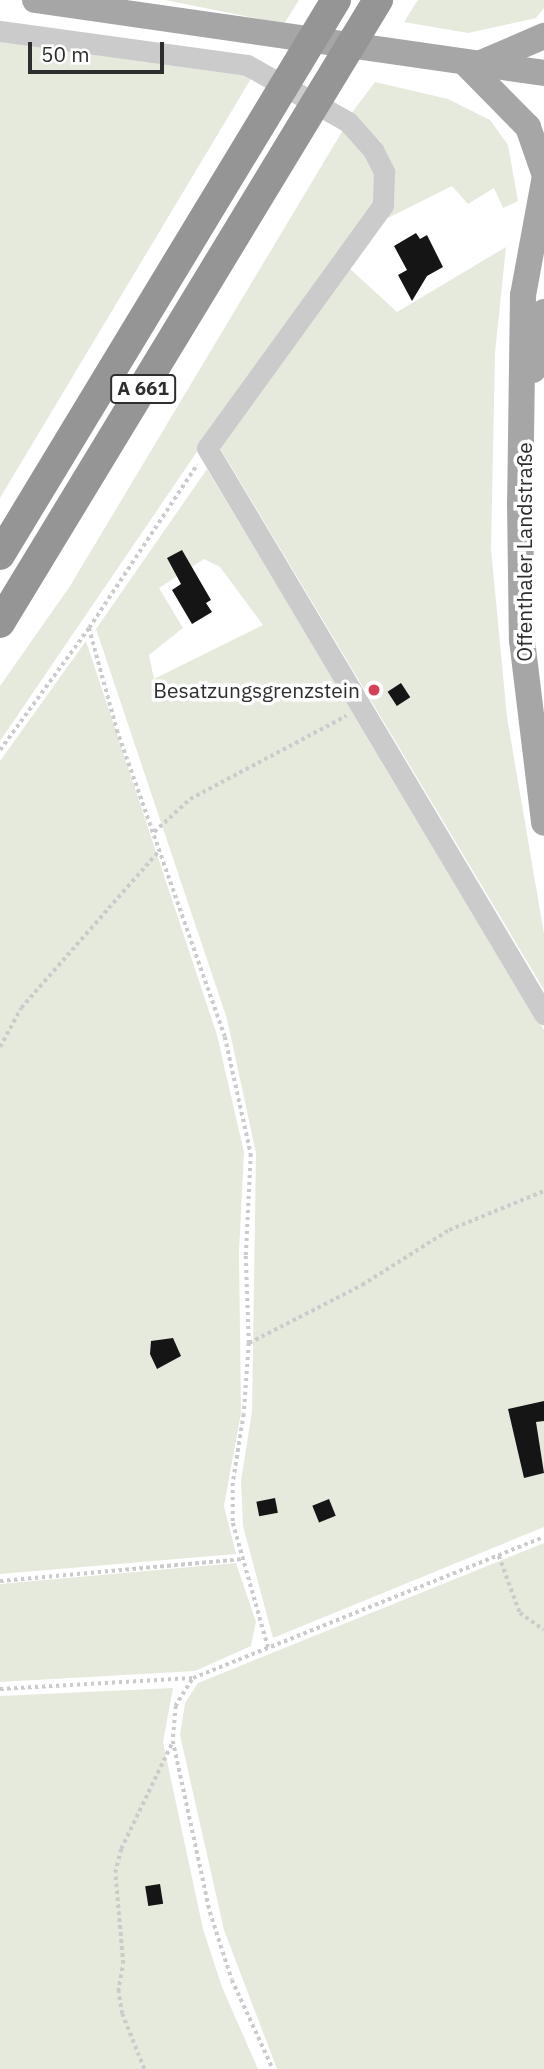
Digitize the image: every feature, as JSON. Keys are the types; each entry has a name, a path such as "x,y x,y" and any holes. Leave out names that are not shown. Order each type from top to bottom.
{"highway":[{"name":"A 661","path":"0,555 336,0"},
{"name":"A 661","path":"0,623 378,0"}],"main road":[{"path":"34,0 544,73"},
{"path":"472,64 544,36"},
{"path":"472,64 528,127 544,173"},
{"name":"Offenthaler Landstraße","path":"544,181 523,295 524,405 520,503 522,640 544,823"},
{"name":"Offenthaler Landstraße","path":"524,405 544,312"}],"lane":[{"path":"0,31 247,65 348,122 373,150 384,172 383,205 207,448 544,1014"}],"path":[{"path":"0,750 89,628 207,448"},
{"path":"89,628 117,730 225,1037 251,1154 246,1256 249,1343 244,1414 233,1483 233,1523 268,1647"},
{"path":"154,832 191,799 316,729 363,710"},
{"path":"0,1047 21,1008 160,850"},
{"path":"249,1343 362,1285 449,1230 544,1191"},
{"path":"0,1689 193,1678 544,1537"},
{"path":"499,1556 520,1613 544,1630"},
{"path":"0,1581 243,1559"},
{"path":"193,1678 176,1706 173,1741 210,1912 232,1980 273,2069"},
{"path":"144,2069 122,2014 118,1992 123,1964 115,1873 121,1849 173,1741"}],"shaded area":[{"path":"165,0 299,0 284,24"},
{"path":"418,0 544,0 544,8 536,18 468,33 404,22"},
{"path":"0,39 255,72 0,498"},
{"path":"375,82 448,99 490,120 508,145 518,201 503,208 494,188 468,204 452,186 384,220 390,171 381,142 351,114"},
{"path":"343,130 368,156 377,176 375,207 205,440 0,741 0,686 70,586"},
{"path":"506,247 495,353 491,549 507,717 544,934 544,990 220,448 348,267 397,312"},
{"path":"207,469 544,1030 544,1527 273,1638 243,1526 241,1481 252,1411 256,1153 227,1019 96,629","holes":["204,559 220,567 263,625 154,679 149,655 183,628 159,588"]},
{"path":"86,641 217,1035 244,1152 239,1252 241,1413 224,1506 236,1554 0,1574 0,761"},
{"path":"544,1543 544,2069 277,2069 224,1930 180,1735 185,1703 198,1683"},
{"path":"236,1563 256,1622 251,1646 195,1671 0,1682 0,1584"},
{"path":"173,1688 163,1742 203,1929 222,1987 258,2069 0,2069 0,1696"}],"building":[{"path":"416,233 420,239 427,235 443,267 427,276 412,301 398,275 407,270 394,246"},
{"path":"182,550 211,600 206,603 212,612 192,624 172,590 181,584 167,558"},
{"path":"401,683 410,697 397,706 388,692"},
{"path":"173,1338 181,1356 157,1369 150,1354 151,1341"},
{"path":"544,1401 544,1421 536,1422 544,1473 524,1478 508,1409"},
{"path":"275,1498 278,1513 259,1516 256,1502"},
{"path":"329,1499 336,1516 319,1522 312,1506"},
{"path":"160,1884 163,1904 148,1906 145,1886"}],"place":[{"name":"Besatzungsgrenzstein","path":"374,690"}]}
